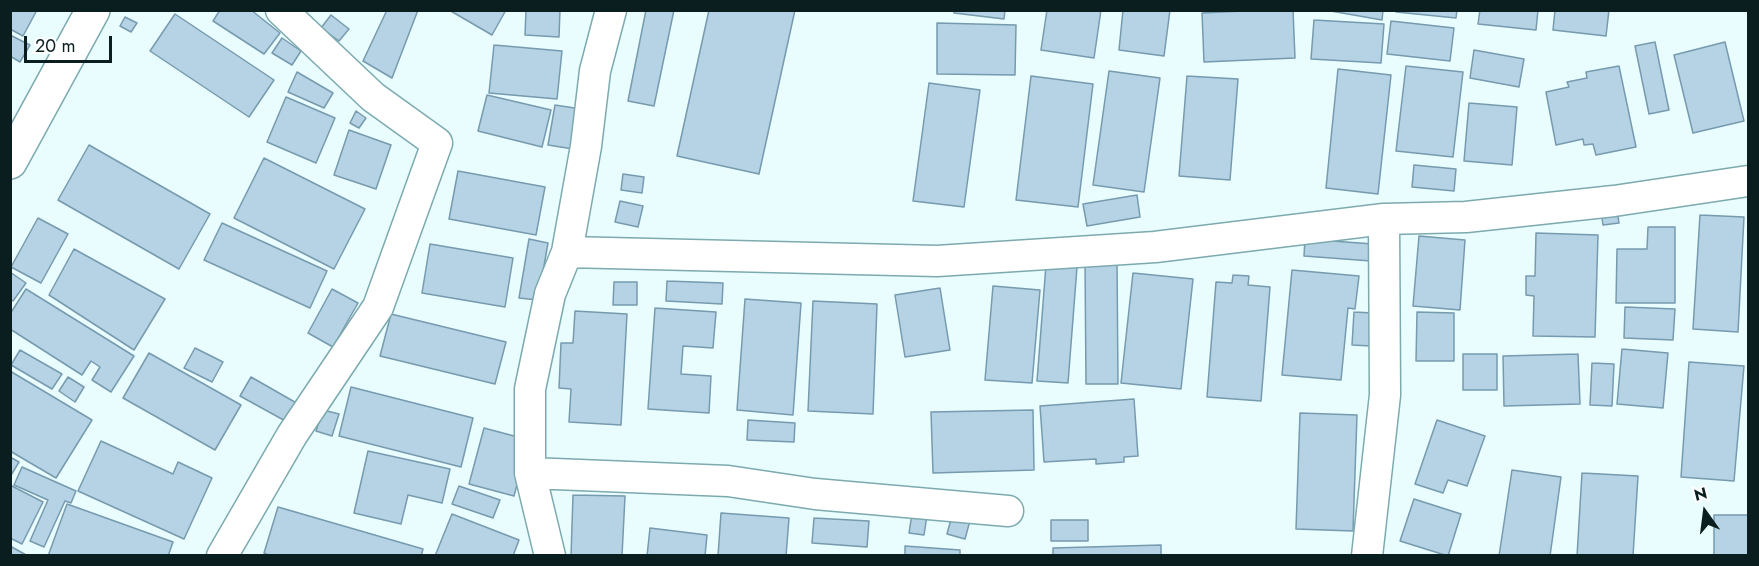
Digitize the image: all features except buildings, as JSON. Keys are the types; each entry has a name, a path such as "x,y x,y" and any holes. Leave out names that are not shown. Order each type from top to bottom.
{"main road":[{"path":"10,162 93,10"}],"street":[{"path":"222,555 292,435 378,307 437,143 373,97 281,10"},
{"path":"550,555 530,473 530,389 550,294 567,252 586,147 595,71 611,10"},
{"path":"567,252 937,261 1155,247 1384,219 1466,217 1614,201 1749,181"},
{"path":"1367,555 1385,395 1384,219"},
{"path":"530,473 728,481 815,494 1008,511"}]}
